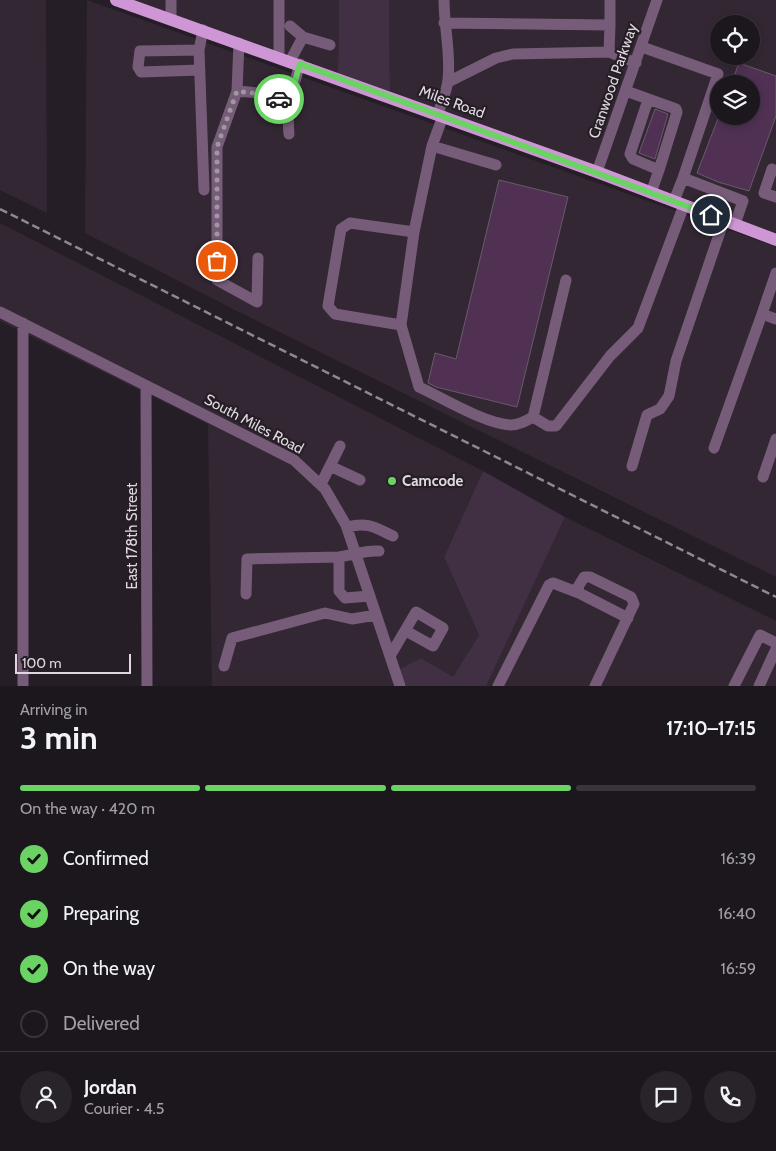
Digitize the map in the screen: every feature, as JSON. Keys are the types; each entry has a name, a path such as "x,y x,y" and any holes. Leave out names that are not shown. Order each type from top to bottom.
{"main road":[{"name":"Miles Road","path":"116,0 597,172 776,240"}],"street":[{"path":"171,0 171,20"},
{"path":"279,0 295,81 282,102"},
{"path":"444,0 444,23 449,60 448,82 414,232 400,325 419,387 496,423 512,425 524,423 533,417 566,280"},
{"path":"609,52 610,0"},
{"name":"Cranwood Parkway","path":"597,172 657,0"},
{"path":"444,23 610,25"},
{"path":"290,26 303,37 330,45"},
{"path":"203,30 199,50 204,190"},
{"path":"290,61 303,37"},
{"path":"239,43 237,91 217,147 217,280 257,302 258,258"},
{"path":"533,417 548,426 556,426 610,356 638,328 679,203 683,178 718,74 642,47"},
{"path":"199,50 140,51 137,59 141,72 200,70"},
{"path":"448,82 496,58 513,54 609,52 636,63"},
{"path":"237,91 274,96 282,102 287,110 289,134"},
{"path":"626,91 676,109 678,112 651,193"},
{"path":"648,100 630,154 633,159 660,170"},
{"path":"432,146 496,165"},
{"path":"776,171 772,170 764,193 776,197"},
{"path":"632,466 647,415 660,409 669,396 676,360 729,222 743,201 683,178"},
{"path":"400,325 335,314 328,306 344,226 350,223 414,232"},
{"path":"714,448 776,273"},
{"name":"South Miles Road","path":"0,312 294,460 321,484 338,508 347,527 400,686"},
{"path":"762,314 776,319"},
{"path":"23,323 23,686"},
{"name":"East 178th Street","path":"146,386 147,686"},
{"path":"763,477 776,439"},
{"path":"321,484 340,446"},
{"path":"330,466 360,480"},
{"path":"347,527 370,524 393,536"},
{"path":"246,594 246,559 339,557 366,550 379,551"},
{"path":"339,557 339,591 345,598 370,596"},
{"path":"579,593 578,588 584,577 590,576 631,597 634,604 595,686"},
{"path":"498,686 549,585 553,583 579,593 628,618"},
{"path":"224,666 232,638 325,613 352,619 376,615"},
{"path":"390,656 406,631"},
{"path":"734,686 760,635 776,643"},
{"path":"759,686 776,649"}],"shaded area":[{"path":"0,0 46,0 47,213 0,190"},
{"path":"87,0 776,247 776,577 235,310 85,233"},
{"path":"116,0 339,0 338,78"},
{"path":"339,0 389,0 390,97 338,78"},
{"path":"389,0 776,0 776,240 390,97"},
{"path":"0,223 483,471 444,557 479,635 453,678 421,658 403,669 390,673 395,686 212,686 208,424 0,321"},
{"path":"483,471 565,517 486,686 400,686 395,672 421,658 453,677 479,635 444,557"},
{"path":"565,517 776,621 776,686 485,686"}],"building":[{"path":"738,65 745,65 776,76 776,116 749,191 718,182 697,173 716,125 760,125 760,75 734,75"},
{"path":"655,109 668,114 655,159 639,153"},
{"path":"499,180 568,197 517,407 436,387 428,383 435,353 456,359"}],"railway":[{"path":"0,209 776,597"}],"way so far":[{"path":"217,261 217,147 237,91 274,96 279,99"}],"place":[{"name":"Camcode","path":"392,481"}],"route":[{"path":"279,99 282,102 290,90 300,64 711,215"}]}
